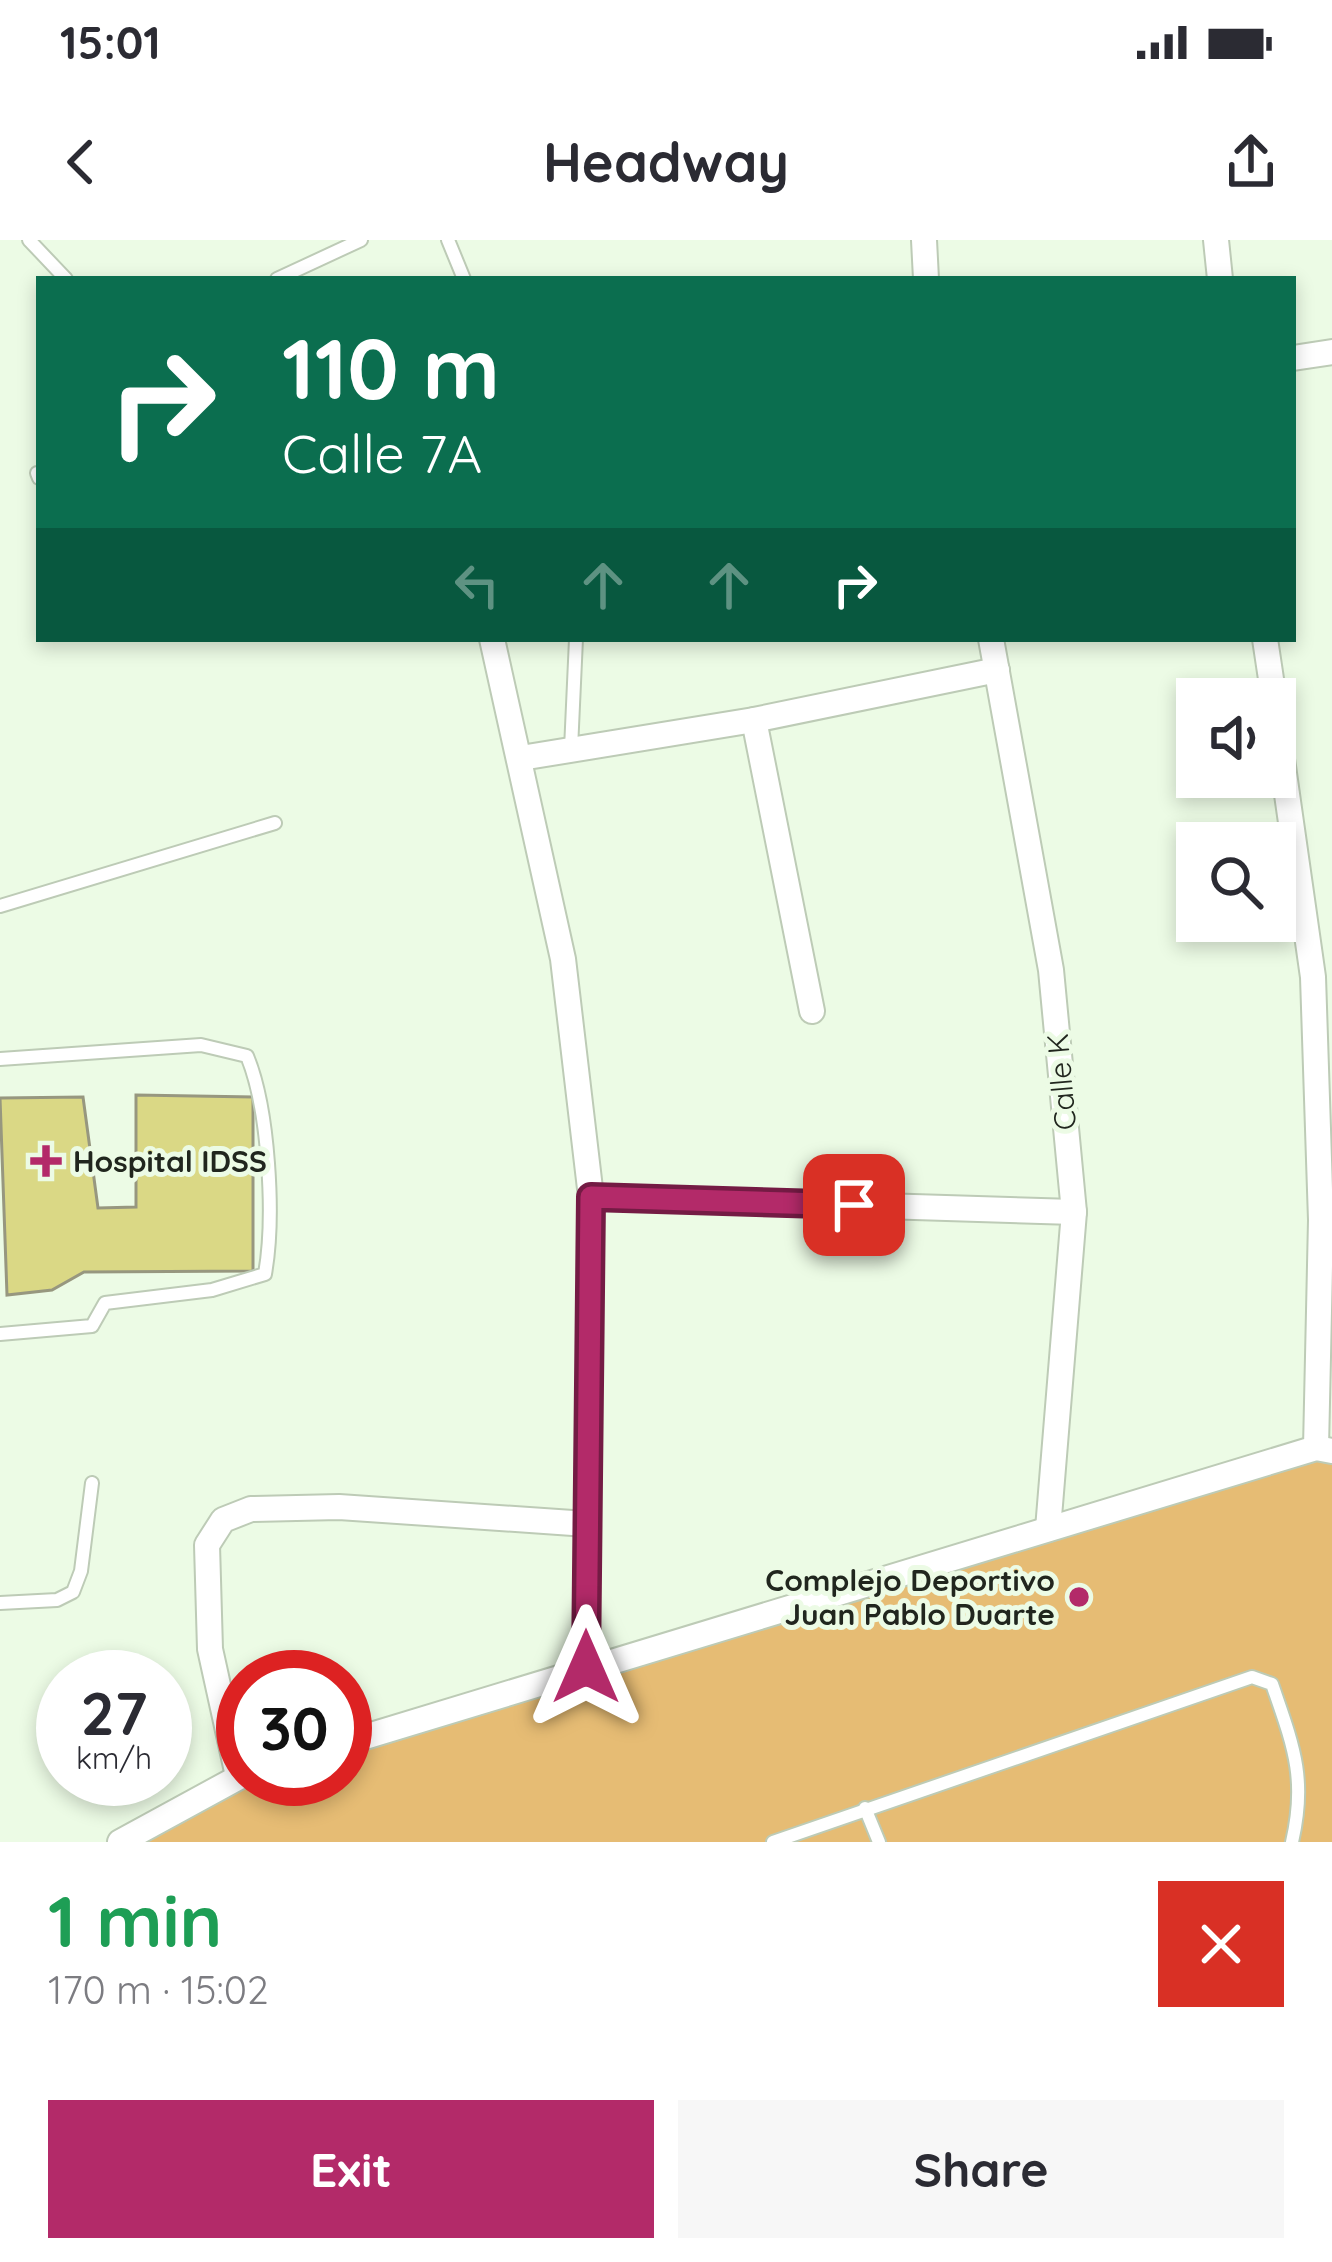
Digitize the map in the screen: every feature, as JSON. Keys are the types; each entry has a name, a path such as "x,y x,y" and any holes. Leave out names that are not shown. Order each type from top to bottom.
{"street":[{"path":"924,240 926,276"},
{"path":"1216,240 1220,276"},
{"path":"1296,358 1332,352"},
{"path":"493,642 563,959 591,1197 586,1667"},
{"name":"Calle K","path":"992,642 1051,970 1074,1211 1048,1529"},
{"path":"1265,642 1271,678"},
{"path":"521,758 754,720 997,670"},
{"path":"754,720 812,1011"},
{"path":"372,1734 1324,1449 1322,977 1290,798"},
{"path":"591,1197 1074,1211"},
{"path":"216,1673 210,1649 207,1545 223,1520 250,1509 339,1508 586,1524"},
{"path":"120,1842 216,1789"}],"lane":[{"path":"29,240 63,276"},
{"path":"284,276 362,240"},
{"path":"448,240 463,276"},
{"path":"571,750 577,642"},
{"path":"0,906 275,823"},
{"path":"0,1059 201,1045 247,1056 258,1097 270,1222 265,1274 212,1290 105,1303 92,1326 71,1332 0,1334"},
{"path":"0,1603 57,1600 73,1592 81,1570 92,1483"},
{"path":"773,1842 1263,1678 1272,1684 1298,1760 1302,1800 1292,1842"},
{"path":"865,1808 879,1842"}],"shaded area":[{"name":"Complejo Deportivo Juan Pablo Duarte","path":"1332,1451 1332,1842 120,1842 216,1793 216,1806 372,1806 372,1736"}],"building":[{"path":"136,1095 253,1097 253,1271 84,1272 52,1290 7,1295 0,1098 83,1097 98,1208 136,1207"}],"place":[{"name":"Hospital IDSS","path":"46,1161"},
{"name":"Complejo Deportivo Juan Pablo Duarte","path":"1079,1597"}],"route":[{"path":"586,1667 591,1197 854,1205"}]}
